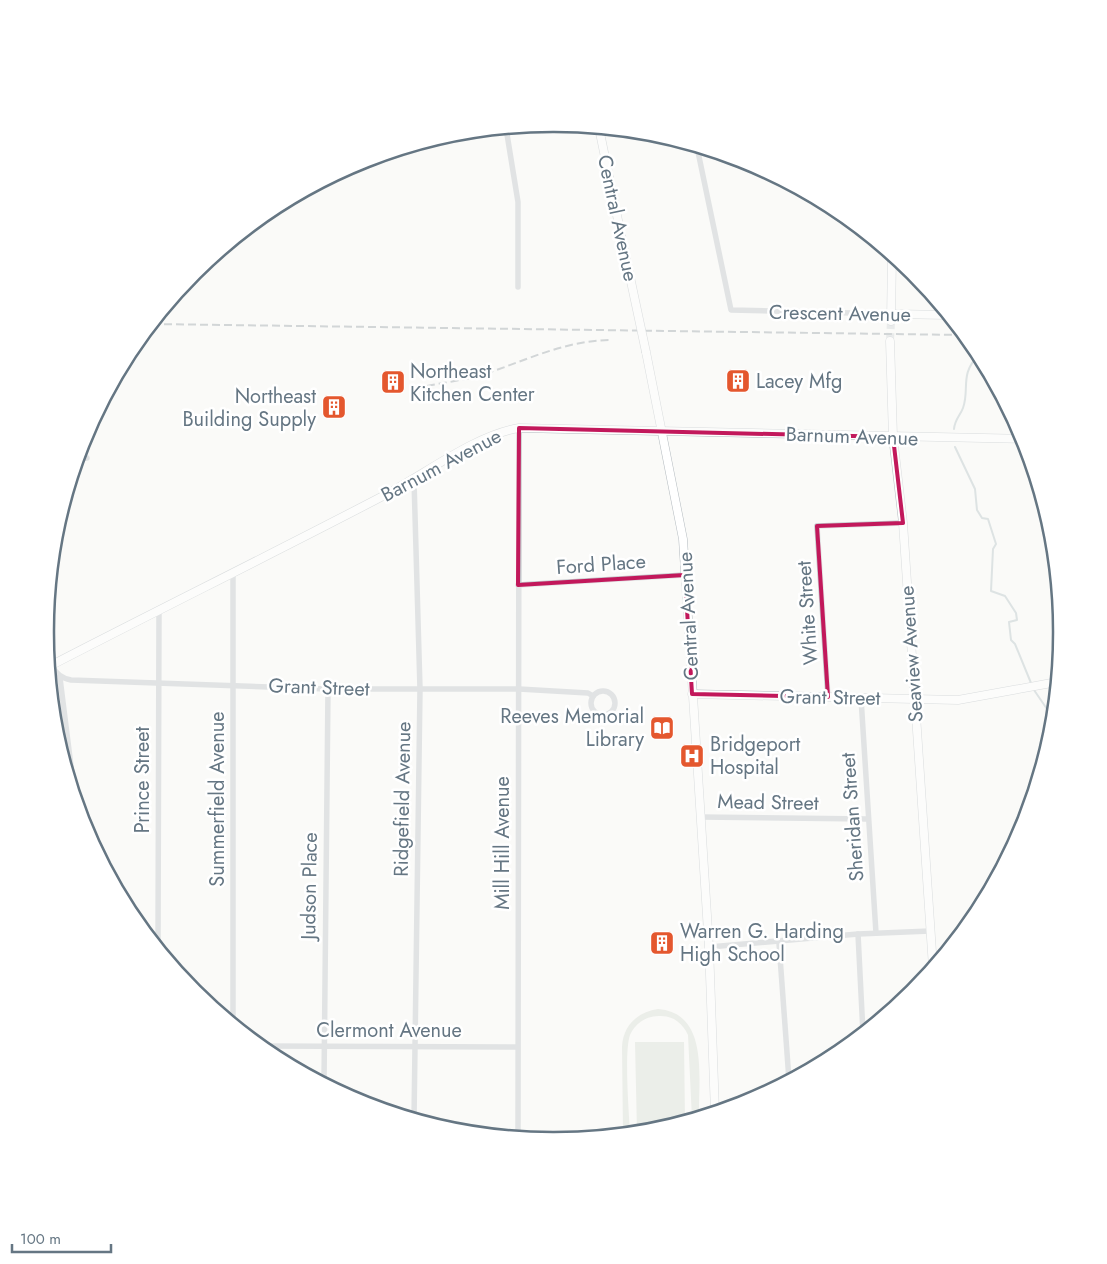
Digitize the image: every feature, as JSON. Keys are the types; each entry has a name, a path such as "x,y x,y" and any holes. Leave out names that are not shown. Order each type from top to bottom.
{"main road":[{"name":"Central Avenue","path":"600,135 663,433 683,539 709,948 715,1105"},
{"path":"891,317 892,264"},
{"name":"Crescent Avenue","path":"891,317 940,315"},
{"name":"Seaview Avenue","path":"890,341 893,436 903,523 932,958"},
{"name":"Barnum Avenue","path":"55,664 414,480 491,436 519,428 663,433 707,432 1014,439"},
{"name":"Grant Street","path":"692,694 958,700 1050,684"}],"street":[{"path":"507,135 518,202 518,287"},
{"name":"Crescent Avenue","path":"698,154 731,310 891,317"},
{"name":"Mill Hill Avenue","path":"518,1131 519,428"},
{"name":"Ridgefield Avenue","path":"414,480 420,689 414,1112"},
{"name":"White Street","path":"828,697 818,526 903,523"},
{"name":"Summerfield Avenue","path":"233,574 233,1015"},
{"name":"Ford Place","path":"518,585 686,575"},
{"name":"Prince Street","path":"158,937 159,612"},
{"path":"56,673 60,678 70,756"},
{"name":"Grant Street","path":"60,678 328,689 518,689 588,693 593,696"},
{"name":"Judson Place","path":"324,1076 328,689"},
{"name":"Grant Street","path":"599,692 610,692 615,698 613,709 607,714 599,714 593,708 593,696 599,692"},
{"name":"Sheridan Street","path":"860,698 876,933"},
{"name":"Mead Street","path":"700,818 867,819"},
{"path":"709,948 779,943 858,934 930,931"},
{"path":"858,934 863,1024"},
{"path":"779,943 788,1073"},
{"name":"Clermont Avenue","path":"274,1046 518,1047"}],"highlighted area":[{"path":"519,428 893,437 903,523 817,526 828,697 692,694 685,575 518,585"}],"shaded area":[{"path":"658,1009 675,1013 686,1022 694,1035 698,1051 699,1110 692,1112 688,1035 684,1027 674,1019 666,1016 651,1017 639,1023 630,1035 627,1055 630,1125 623,1126 623,1039 632,1021 650,1011"},
{"path":"635,1042 684,1042 685,1114 637,1124"}],"waterway":[{"path":"954,429 965,401 967,375 974,361"},
{"path":"955,447 975,489 977,510 982,518 988,519 996,544 993,549 991,591 1005,596 1016,613 1017,620 1009,622 1011,640 1015,644 1031,683"},
{"path":"1034,690 1047,710"}],"tunnel":[{"path":"890,341 891,321"}],"railway":[{"path":"160,324 955,335"},
{"path":"427,386 478,376 579,343 612,340"}],"place":[{"name":"Lacey Mfg","path":"738,381"},
{"name":"Northeast Kitchen Center","path":"393,382"},
{"name":"Northeast Building Supply","path":"334,407"},
{"name":"Reeves Memorial Library","path":"662,728"},
{"name":"Bridgeport Hospital","path":"692,756"},
{"name":"Warren G. Harding High School","path":"662,943"}]}
